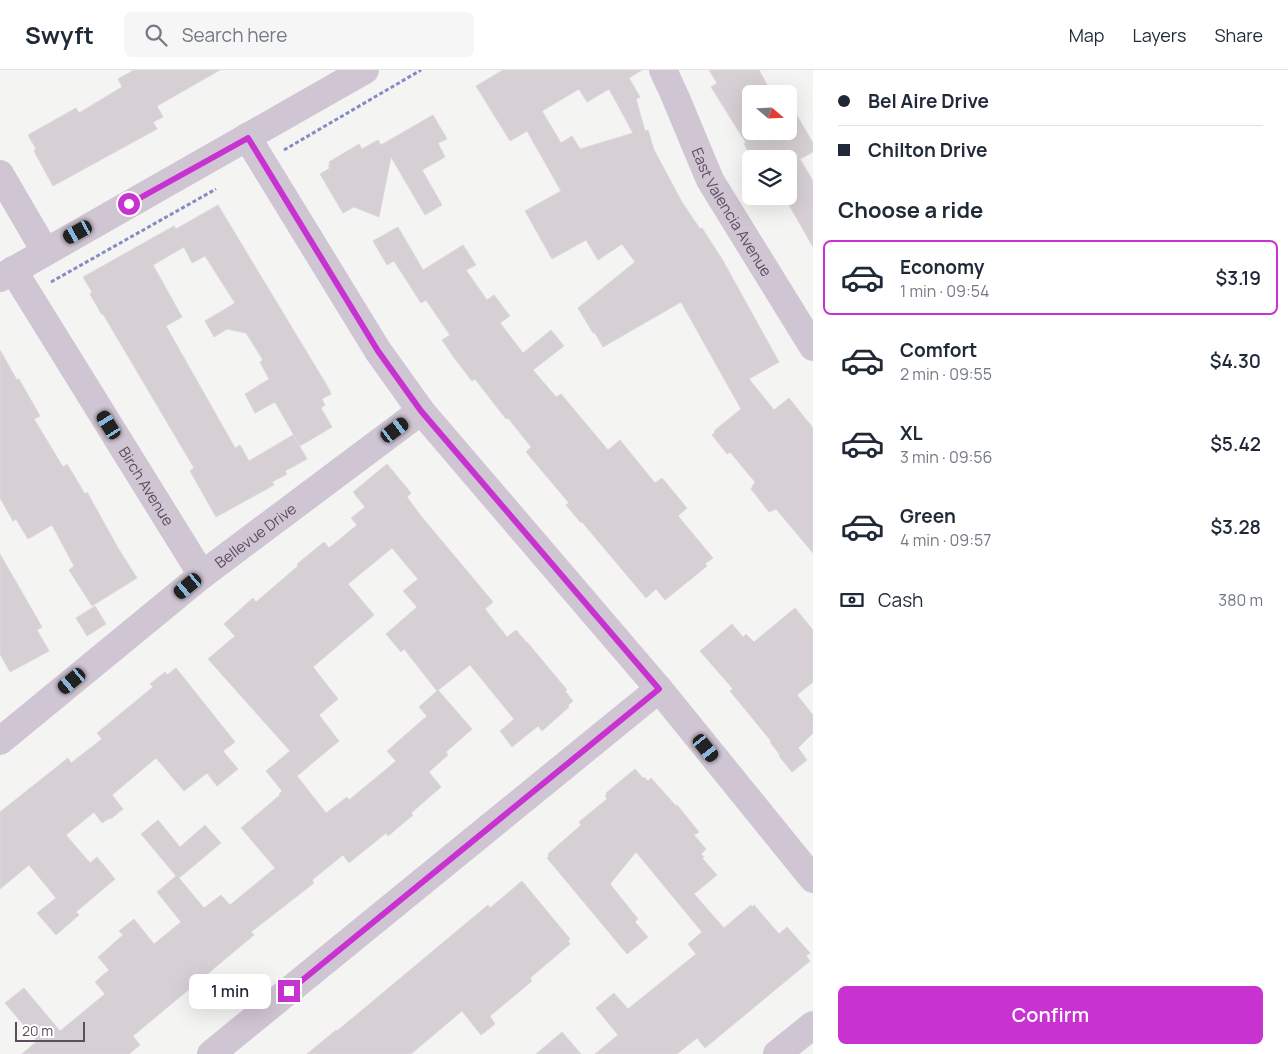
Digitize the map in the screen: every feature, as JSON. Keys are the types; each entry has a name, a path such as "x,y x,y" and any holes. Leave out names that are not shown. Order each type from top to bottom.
{"street":[{"path":"7,274 365,70"},
{"name":"East Valencia Avenue","path":"663,70 710,180 813,346"},
{"path":"248,138 378,351 421,411 659,689 813,879"},
{"path":"0,174 45,251"},
{"name":"Birch Avenue","path":"7,274 202,575"},
{"name":"Bellevue Drive","path":"0,741 202,575 421,411"},
{"path":"211,1054 659,689"},
{"path":"777,1054 813,1025"}],"path":[{"path":"282,152 421,70"},
{"path":"51,282 216,190"}],"building":[{"path":"134,70 220,70 157,106 163,117 153,122 157,129 53,186 34,151 36,149 28,135 76,108 79,113 122,87 118,79"},
{"path":"503,70 642,70 629,78 640,97 636,99 645,131 648,130 654,150 682,202 722,259 779,362 749,379 774,410 789,398 813,428 813,553 776,509 769,512 751,489 755,482 730,452 727,454 712,435 714,431 741,409 681,302 603,347 578,308 635,262 622,244 598,260 586,240 552,259 525,211 561,191 527,131 510,141 476,86","holes":["579,89 587,102 609,89 633,133 580,149 572,136 561,143 542,111"]},
{"path":"709,70 759,70 767,85 742,85 742,137 711,87 717,83"},
{"path":"433,115 447,139 438,143 445,157 422,170 442,205 425,215 391,157 379,217 354,207 343,213 320,174 330,168 328,166 330,165 329,162 359,144 362,149 378,140 381,145"},
{"path":"798,117 813,143 813,152 800,159 813,181 813,247 789,205 797,205 797,150 748,150 744,144 746,143 744,140 798,140"},
{"path":"218,205 329,389 331,394 322,399 325,405 321,408 332,427 300,446 275,402 255,413 245,394 269,379 260,362 263,360 246,333 227,329 214,337 205,321 235,303 205,256 192,263 184,247 153,265 182,317 166,326 235,448 240,445 249,461 293,435 307,459 285,471 287,474 272,482 274,485 216,517 190,471 194,468 102,315 83,277 174,226 176,229"},
{"path":"398,227 423,270 463,245 476,265 466,270 487,300 494,295 510,316 500,323 523,353 551,330 564,346 533,370 556,397 561,394 608,450 620,440 655,483 662,478 687,508 678,516 713,558 705,564 707,566 665,600 656,589 646,598 566,505 569,503 526,452 531,447 475,379 472,381 442,340 450,335 426,300 421,303 394,261 387,265 373,241"},
{"path":"0,350 40,416 34,419 63,467 67,464 85,494 87,492 137,578 92,606 69,570 74,566 52,525 28,539 16,519 13,521 0,498"},
{"path":"387,464 411,493 407,497 421,516 493,602 485,609 507,637 516,630 567,690 565,691 573,701 568,705 569,707 542,731 538,726 512,747 500,731 514,719 470,665 438,690 472,729 446,752 448,755 429,772 441,787 411,813 413,815 388,836 386,833 349,863 343,855 312,880 314,883 251,932 254,935 133,1036 140,1045 129,1054 22,1054 37,1041 5,1003 24,988 60,1031 105,994 95,982 109,970 98,957 123,935 119,931 134,919 154,944 181,922 157,892 176,876 141,834 158,820 180,847 205,825 221,843 179,878 204,908 221,895 230,905 275,868 241,828 280,795 282,791 266,771 290,751 208,659 235,636 224,624 253,598 256,602 324,542 329,548 357,525 351,518 365,507 353,492","holes":["392,548 418,579 403,591 417,607 386,634 401,652 404,649 437,691 419,707 427,716 387,751 396,761 349,800 347,797 326,813 297,776 339,741 319,715 338,699 313,667 374,615 348,584"]},
{"path":"0,554 42,627 37,630 49,651 10,672 0,654"},
{"path":"95,606 106,624 87,636 76,618"},
{"path":"795,608 813,630 813,682 797,695 813,715 813,733 798,748 807,760 792,772 779,756 771,741 730,691 733,689 700,651 732,624 743,637 746,634 754,642"},
{"path":"176,668 235,742 223,751 238,769 217,786 207,773 184,791 156,758 112,795 123,809 102,823 94,812 66,835 90,863 97,857 115,879 76,912 79,915 56,935 37,913 56,898 29,865 0,889 0,812 68,758 71,763 102,739 97,733 153,687 150,684 165,672 167,675"},
{"path":"635,769 648,781 651,778 699,832 694,835 706,849 701,854 704,857 702,858 717,875 694,894 724,928 751,905 752,907 754,905 779,934 787,927 810,953 806,956 810,961 705,1048 697,1038 677,1054 595,1054 618,1035 596,1008 614,993 628,1009 696,954 688,944 702,932 636,852 610,884 638,919 635,922 648,937 627,954 547,858 548,854 581,825 579,822 607,799 606,793"},
{"path":"522,881 570,939 568,941 570,944 530,978 532,981 490,1016 495,1024 481,1035 462,1011 411,1054 307,1054 488,905 490,908"},
{"path":"562,1032 581,1054 536,1054"}],"route":[{"path":"129,204 248,138 378,351 421,411 659,689 289,991"}]}
